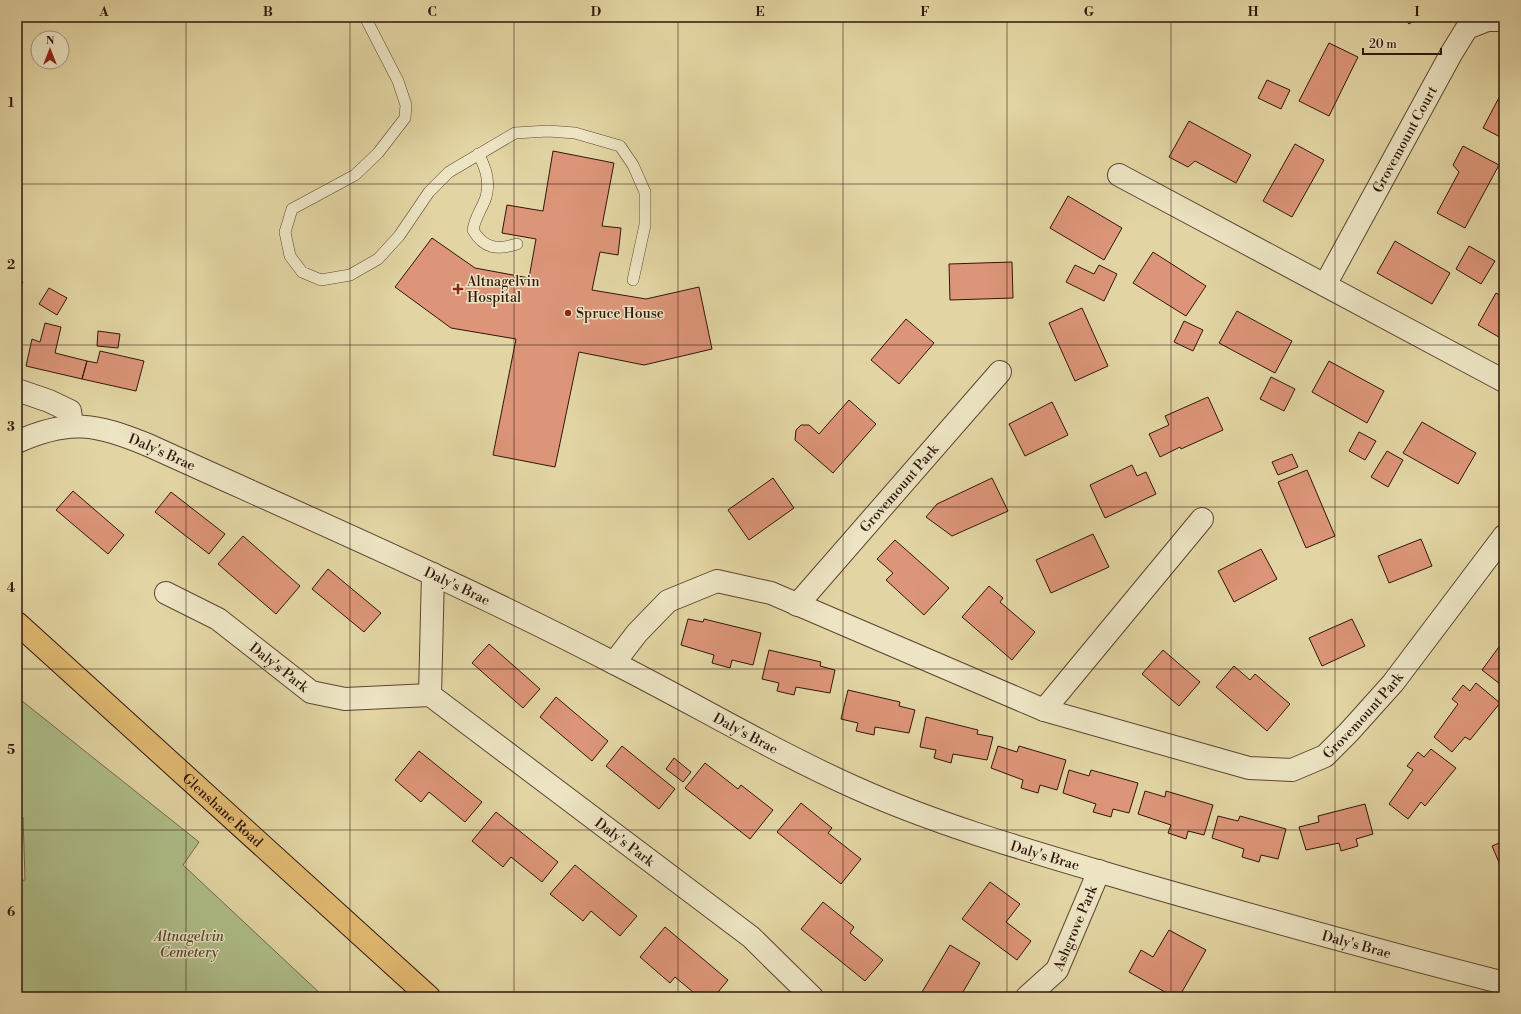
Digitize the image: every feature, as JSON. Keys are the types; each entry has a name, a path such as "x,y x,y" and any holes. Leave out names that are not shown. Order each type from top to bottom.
{"highway":[{"name":"Glenshane Road","path":"17,623 429,997"}],"street":[{"name":"Grovemount Court","path":"1325,285 1451,54 1467,28 1487,20 1504,20"},
{"path":"1119,175 1504,381"},
{"name":"Grovemount Park","path":"798,605 1000,372"},
{"path":"17,390 49,401 70,411 72,425"},
{"name":"Daly's Brae","path":"17,442 37,433 72,425 112,430 148,444 433,574 614,663 748,735 856,788 921,814 1099,871 1262,919 1504,983"},
{"path":"1044,710 1202,519"},
{"name":"Grovemount Park","path":"614,663 637,633 668,601 717,581 771,593 1044,710 1249,768 1292,770 1325,756 1349,732 1393,683 1504,536"},
{"path":"430,695 433,574"},
{"name":"Daly's Park","path":"166,593 218,619 311,692 345,699 430,695 751,937 812,997"},
{"name":"Ashgrove Park","path":"1027,997 1057,970 1099,871"}],"lane":[{"path":"365,17 398,81 406,105 405,118 378,153 355,175 292,209 285,232 290,256 302,272 321,280 350,275 378,259 400,236 429,192 449,172 515,132 548,131 575,133 620,146 633,165 644,192 645,225 633,280"},
{"path":"478,154 484,163 487,186 486,198 475,219 473,230 483,243 493,247 507,247 517,244"}],"green space":[{"name":"Altnagelvin Cemetery","path":"17,697 199,842 183,865 324,997 17,997 17,881 25,880 23,817 17,817"}],"building":[{"path":"1403,17 1419,17 1409,24"},
{"path":"1329,43 1358,57 1329,116 1299,101"},
{"path":"1504,71 1504,86 1499,80"},
{"path":"1267,80 1290,90 1281,109 1258,98"},
{"path":"1504,88 1504,139 1483,128"},
{"path":"1189,121 1251,155 1236,183 1195,161 1188,167 1169,157"},
{"path":"1295,144 1324,160 1292,217 1263,201"},
{"path":"1463,146 1499,165 1465,228 1437,213 1459,172 1453,165"},
{"name":"Spruce House","path":"553,151 614,163 602,226 621,228 618,255 600,252 592,290 646,299 699,287 712,349 644,365 579,352 555,467 493,455 516,339 451,328 395,287 432,238 475,268 529,278 536,239 502,233 507,205 543,211"},
{"path":"1068,196 1122,228 1104,260 1050,228"},
{"path":"1395,241 1450,273 1432,304 1377,273"},
{"path":"1469,246 1495,261 1481,284 1456,269"},
{"path":"1153,252 1206,286 1186,316 1133,283"},
{"path":"1012,262 1013,298 950,300 949,264"},
{"path":"1075,265 1094,274 1099,265 1117,274 1104,301 1066,282"},
{"path":"17,277 23,282 17,290"},
{"path":"49,288 67,298 57,315 39,304"},
{"path":"1496,293 1504,298 1504,340 1478,325"},
{"path":"1082,308 1108,366 1075,381 1049,323"},
{"path":"1237,311 1292,341 1275,373 1219,343"},
{"path":"906,319 934,343 899,384 871,360"},
{"path":"1184,321 1203,330 1193,351 1174,342"},
{"path":"45,323 61,327 55,353 87,361 82,379 26,366 32,339 40,342"},
{"path":"98,331 120,334 118,348 97,346"},
{"path":"100,351 144,361 136,391 82,379 87,361 97,363"},
{"path":"1329,361 1384,391 1367,423 1312,392"},
{"path":"1271,377 1295,389 1284,411 1260,399"},
{"path":"1208,397 1223,430 1181,449 1180,447 1160,457 1149,434 1169,425 1165,416"},
{"path":"849,400 876,424 833,473 795,440 796,430 801,425 809,425 819,434"},
{"path":"1052,402 1068,435 1025,456 1009,424"},
{"path":"1422,422 1476,453 1458,484 1403,453"},
{"path":"1359,432 1376,441 1365,460 1349,451"},
{"path":"1387,451 1403,460 1388,487 1371,477"},
{"path":"1292,454 1298,467 1278,475 1272,462"},
{"path":"1132,465 1137,476 1146,472 1156,494 1105,518 1090,485"},
{"path":"1307,470 1335,536 1306,548 1278,482"},
{"path":"773,478 794,508 749,540 728,510"},
{"path":"992,478 1008,511 952,536 926,517 937,504"},
{"path":"73,491 124,535 108,554 56,510"},
{"path":"171,492 225,534 209,554 155,512"},
{"path":"1093,534 1109,567 1051,593 1036,560"},
{"path":"243,536 300,586 276,614 218,564"},
{"path":"1421,539 1432,566 1389,583 1378,556"},
{"path":"895,540 949,588 924,615 886,580 893,573 877,559"},
{"path":"1261,549 1277,579 1234,602 1218,571"},
{"path":"328,569 381,613 364,632 312,589"},
{"path":"989,586 1003,598 1000,602 1035,632 1012,660 962,617"},
{"path":"688,619 703,622 704,619 761,633 753,665 732,660 730,668 712,663 714,655 681,645"},
{"path":"1352,619 1365,646 1322,666 1309,638"},
{"path":"1504,640 1504,680 1500,684 1482,670"},
{"path":"489,644 540,689 523,708 472,663"},
{"path":"769,650 821,662 820,666 835,670 830,693 796,687 794,695 777,691 779,683 762,679"},
{"path":"1163,650 1200,682 1179,706 1142,674"},
{"path":"1234,666 1250,680 1255,674 1290,704 1267,731 1216,687"},
{"path":"1476,683 1500,703 1470,740 1465,737 1452,752 1434,737 1458,704 1452,699 1463,685 1470,691"},
{"path":"848,690 900,702 899,706 915,710 909,733 875,727 874,735 856,731 858,723 841,719"},
{"path":"556,697 608,741 592,761 540,717"},
{"path":"926,717 978,730 977,734 993,737 987,760 953,754 951,763 934,758 936,750 920,747"},
{"path":"622,746 675,789 659,809 606,766"},
{"path":"998,746 1017,752 1019,746 1066,760 1057,790 1040,785 1038,793 1021,788 1023,780 991,768"},
{"path":"1431,749 1456,768 1425,806 1421,802 1408,819 1389,804 1413,770 1407,766 1418,752 1424,757"},
{"path":"419,751 482,802 465,822 429,792 421,802 395,780"},
{"path":"674,758 691,772 683,782 666,769"},
{"path":"705,763 738,789 741,785 773,810 750,839 685,788"},
{"path":"1069,770 1089,776 1091,770 1138,783 1129,813 1113,809 1111,817 1093,812 1096,804 1063,793"},
{"path":"1145,791 1165,797 1166,791 1213,805 1204,835 1188,831 1186,839 1168,833 1171,825 1138,814"},
{"path":"801,803 832,828 828,833 861,859 841,884 777,832"},
{"path":"1365,804 1373,834 1356,839 1358,846 1341,851 1339,843 1306,850 1299,827 1319,822 1318,816"},
{"path":"496,812 558,862 542,882 511,857 503,867 472,841"},
{"path":"1218,816 1238,821 1240,816 1286,829 1278,859 1261,855 1259,862 1242,857 1244,849 1212,838"},
{"path":"1504,841 1504,874 1492,846"},
{"path":"575,865 637,916 620,936 591,911 583,921 550,894"},
{"path":"990,882 1020,904 1006,922 1031,941 1017,960 962,919"},
{"path":"823,902 854,927 850,933 883,960 865,981 801,929"},
{"path":"665,927 728,980 714,997 699,997 675,977 670,983 640,957"},
{"path":"1169,930 1206,950 1179,997 1174,997 1129,972 1141,950 1153,957"},
{"path":"950,945 980,963 960,997 919,997"}],"place":[{"name":"Altnagelvin Hospital","path":"458,289"},
{"name":"Spruce House","path":"568,313"}]}
